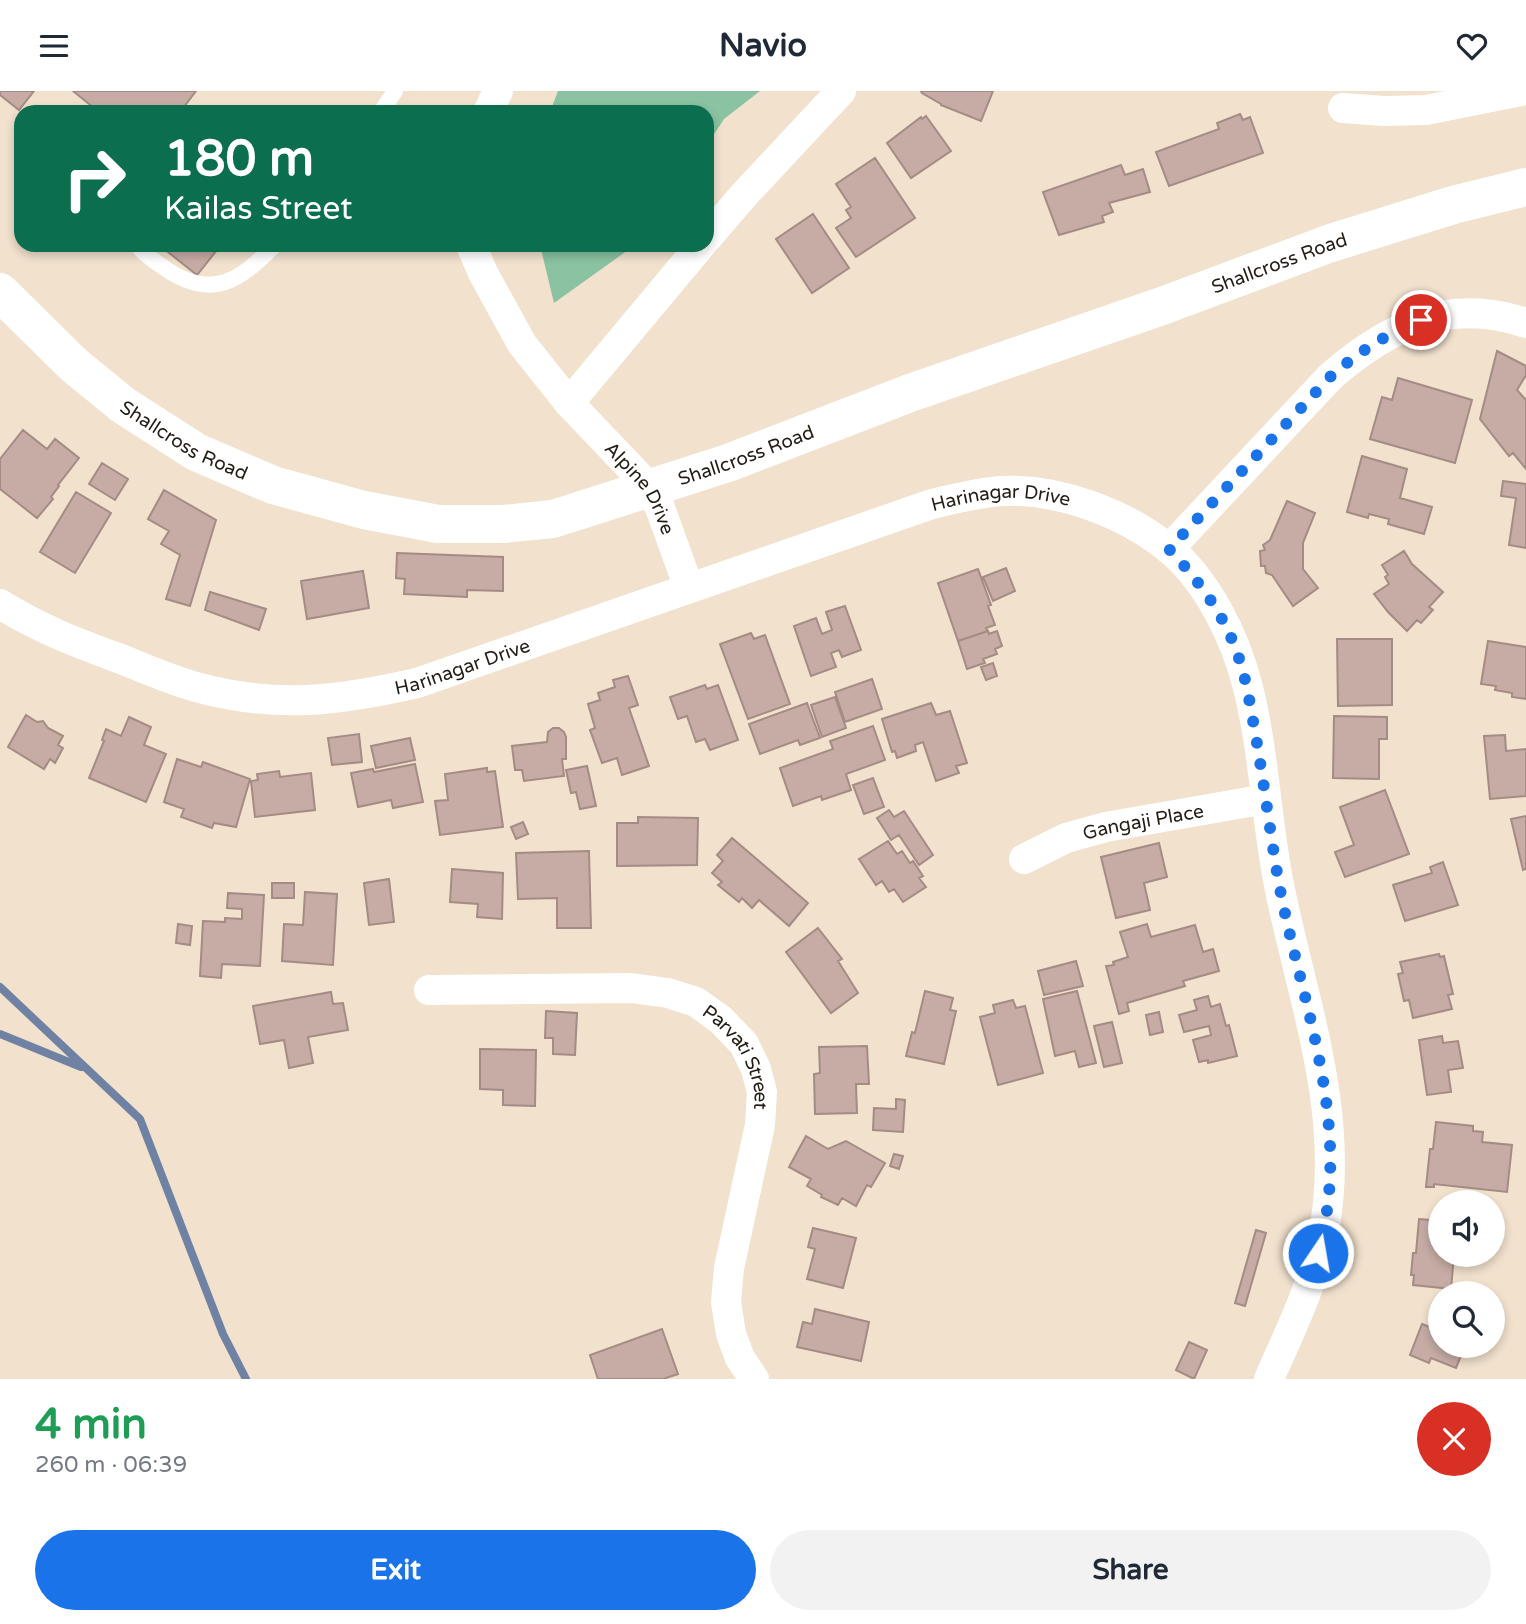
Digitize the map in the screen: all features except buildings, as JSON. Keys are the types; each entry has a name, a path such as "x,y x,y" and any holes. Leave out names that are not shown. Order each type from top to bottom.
{"street":[{"path":"714,230 841,91"},
{"path":"1343,108 1426,110 1521,91"},
{"name":"Shallcross Road","path":"0,292 74,365 123,405 196,451 273,485 363,510 438,524 503,524 553,519 728,463 910,393 1162,306 1328,244 1453,205 1526,187"},
{"name":"Alpine Drive","path":"474,252 482,273 522,344 569,403 650,488 690,588"},
{"path":"569,403 695,252"},
{"path":"1169,549 1331,376 1361,351 1391,332 1421,320 1460,314 1526,323"},
{"name":"Harinagar Drive","path":"0,604 19,616 77,643 194,687 238,697 282,702 324,701 417,683 929,505 966,496 1002,491 1038,492 1081,502 1122,519 1169,549 1195,578 1215,606 1236,648 1247,686 1279,884 1319,1051 1328,1111 1331,1170 1324,1231 1309,1283 1269,1379"},
{"name":"Gangaji Place","path":"1024,859 1066,838 1106,827 1266,799"},
{"name":"Parvati Street","path":"429,990 631,988 668,992 696,1002 721,1020 744,1044 756,1069 762,1092 761,1114 729,1268 726,1302 731,1334 740,1358 754,1379"}],"lane":[{"path":"142,252 182,280 202,286 219,285 238,277 268,252"}],"green space":[{"path":"558,91 760,91 724,119 714,134 714,105 553,105"},
{"path":"542,252 625,252 554,303"}],"waterway":[{"path":"0,987 140,1119 223,1334 246,1379"},
{"path":"0,1034 81,1067"}],"route":[{"path":"1318,1253 1324,1231 1331,1170 1328,1111 1319,1051 1279,884 1247,686 1236,648 1215,606 1169,549 1331,376 1361,351 1391,332 1421,320"}]}
